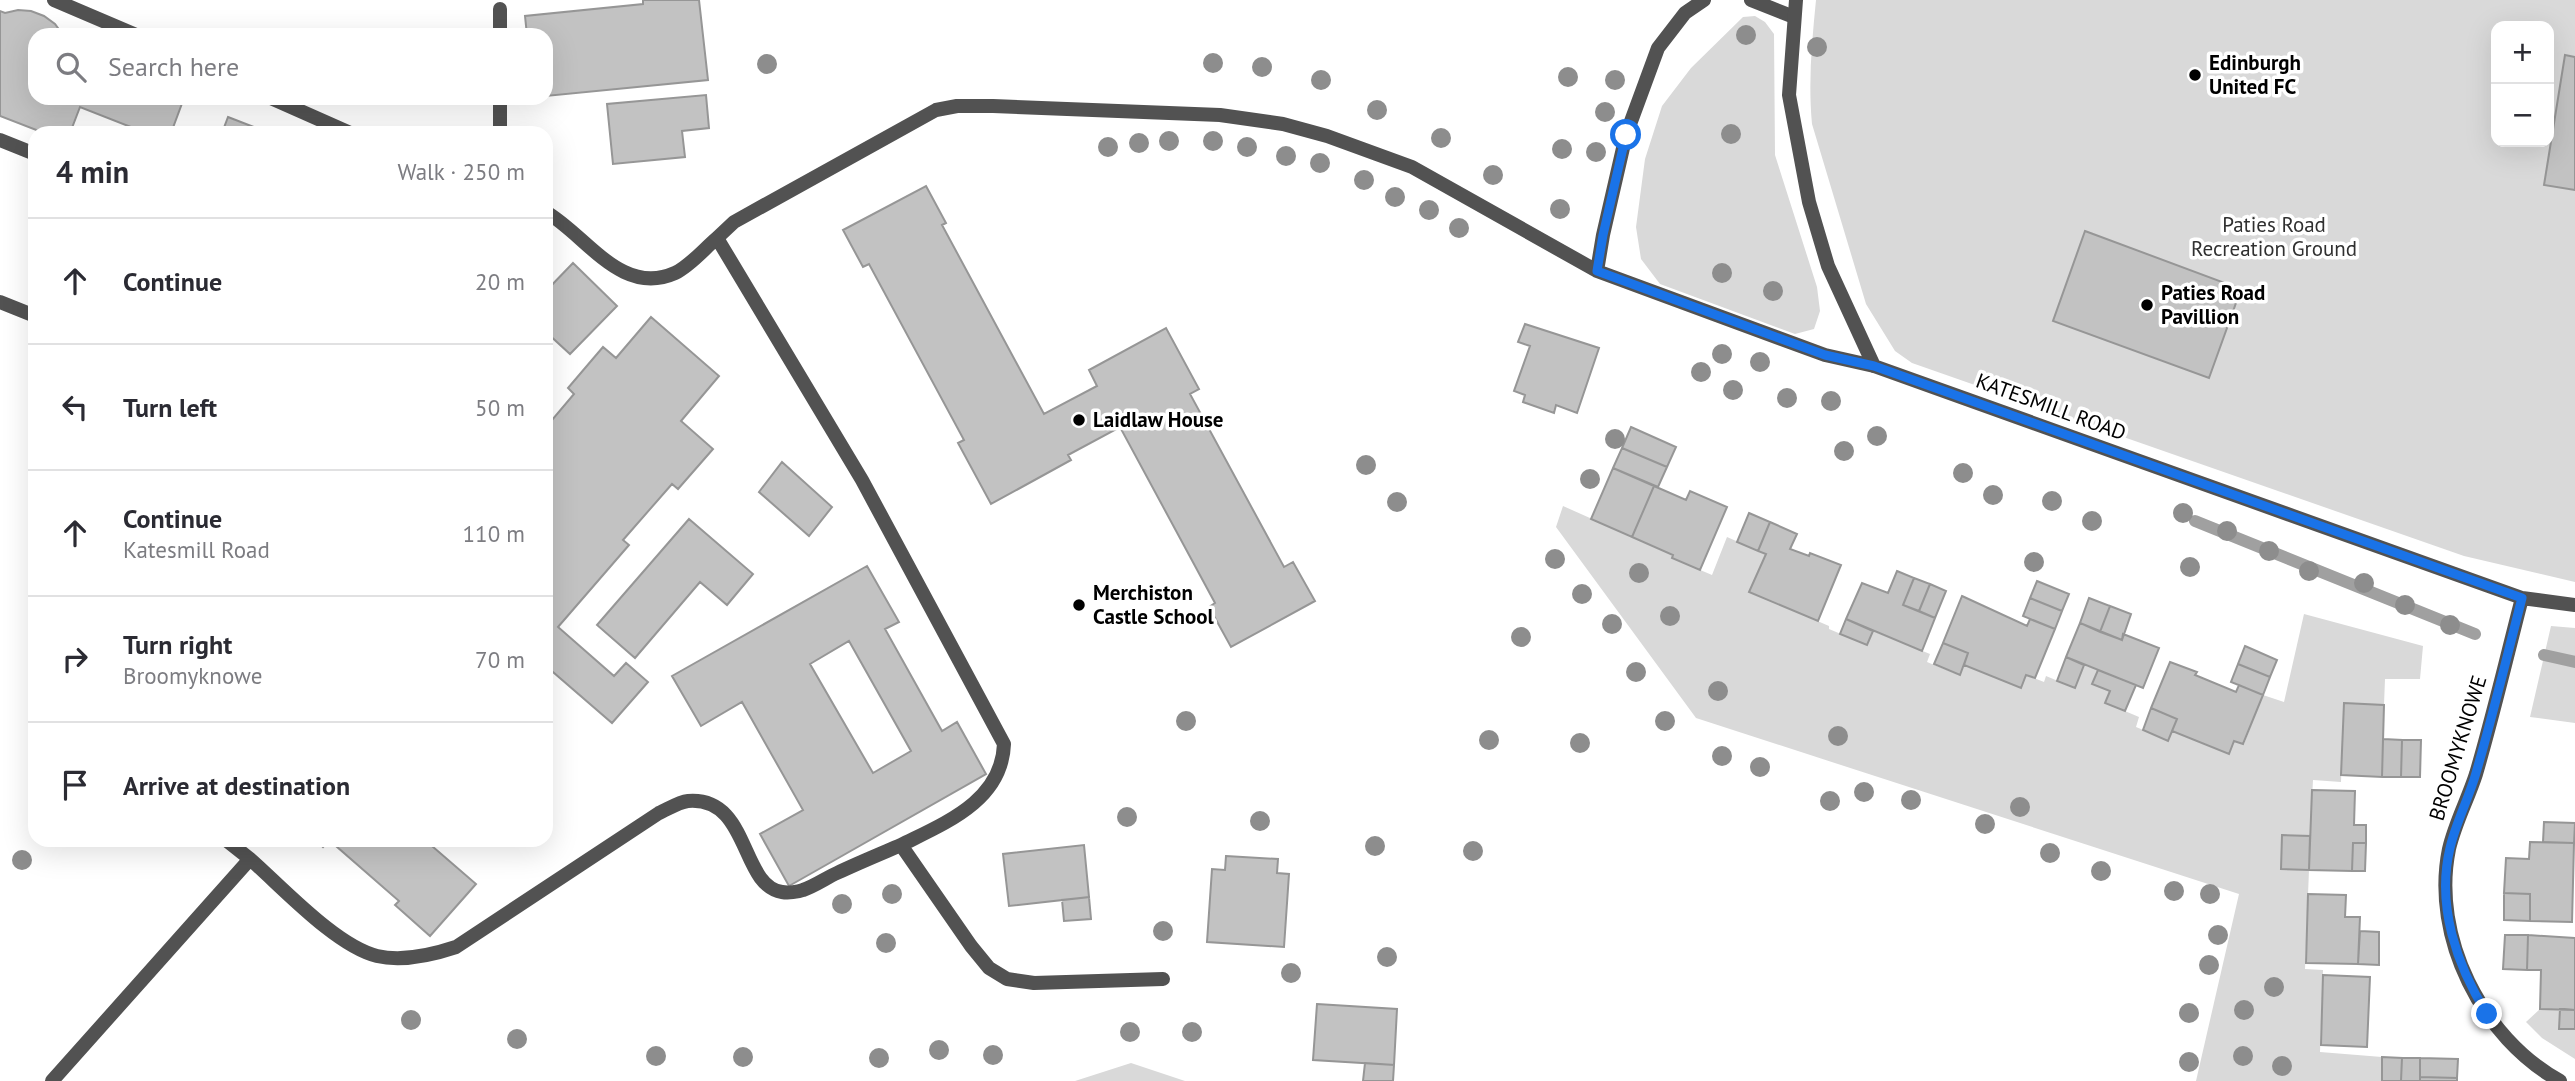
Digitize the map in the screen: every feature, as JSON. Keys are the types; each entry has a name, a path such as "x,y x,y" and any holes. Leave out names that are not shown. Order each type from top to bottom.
{"street":[{"path":"54,0 120,28"},
{"path":"1597,271 1626,135 1657,48 1685,13 1704,0"},
{"path":"1751,0 1794,17"},
{"path":"1796,0 1789,94 1809,202 1828,265 1874,366"},
{"path":"500,9 500,28"},
{"path":"287,105 335,126"},
{"path":"500,105 500,126"},
{"name":"KATESMILL ROAD","path":"553,218 620,272 640,277 676,273 734,222 936,110 957,106 1123,110 1220,115 1283,124 1327,136 1412,167 1597,271 1825,355 1874,366 2522,598 2575,605"},
{"path":"0,140 28,151"},
{"path":"235,847 342,940 376,956 422,956 456,947 659,813 686,801 704,802 733,822 753,866 765,882 780,892 802,890 901,845 954,819 981,799 1003,761 1004,744 862,480 717,238"},
{"path":"0,302 28,313"},
{"name":"BROOMYKNOWE","path":"2522,598 2476,775 2449,849 2446,879 2449,922 2459,960 2470,987 2487,1014 2523,1056 2560,1081"},
{"path":"901,845 971,946 989,968 1007,979 1034,983 1163,979"},
{"path":"52,1081 250,859"}],"green space":[{"name":"Paties Road Recreation Ground","path":"1816,0 2575,0 2575,582 2464,556 1912,363 1895,351 1866,304 1812,124 1812,46"},
{"path":"1755,16 1765,22 1774,34 1775,155 1817,287 1820,311 1814,329 1795,334 1660,284 1641,259 1636,227 1645,159 1662,106 1691,68 1743,17"},
{"path":"1563,506 1712,575 1727,537 1766,554 1750,592 1867,645 1873,631 1930,654 1927,662 1959,675 1964,665 2021,688 2026,675 2044,682 2046,676 2075,688 2084,665 2098,670 2093,684 2110,691 2106,703 2139,717 2136,727 2168,740 2172,731 2229,753 2234,741 2244,744 2263,695 2284,702 2304,614 2423,646 2420,679 2385,679 2384,705 2344,703 2341,782 2313,780 2310,836 2282,836 2281,869 2309,870 2305,969 2323,970 2320,1052 2382,1057 2382,1081 2196,1081 2239,894 1696,718 1556,527"},
{"path":"2551,626 2575,628 2575,723 2530,717"},
{"path":"2540,1009 2560,1009 2559,1028 2575,1029 2575,1059 2542,1038 2526,1022"},
{"path":"1131,1063 1185,1081 1075,1081"}],"building":[{"path":"643,0 699,0 708,80 553,95 553,28 526,28 525,16 643,4"},
{"path":"0,11 31,11 44,16 58,28 28,28 28,105 181,105 174,126 128,126 80,107 73,126 28,127 0,116"},
{"path":"2565,55 2575,57 2575,190 2544,185 2550,147 2554,147 2554,123"},
{"path":"706,95 709,128 682,131 685,157 613,164 607,104"},
{"path":"228,117 251,126 225,126"},
{"name":"Laidlaw House","path":"926,186 946,223 942,225 1044,414 1097,386 1089,370 1166,328 1199,389 1190,394 1284,567 1293,562 1315,601 1231,647 1209,607 1215,603 1120,427 1068,455 1071,460 991,504 958,443 964,440 869,264 863,267 843,230"},
{"name":"Paties Road Pavillion","path":"2085,231 2241,289 2209,378 2053,321"},
{"path":"573,263 617,306 570,354 553,338 553,284"},
{"path":"651,317 719,376 681,421 713,449 678,489 672,484 623,540 629,545 558,627 614,676 626,663 648,682 612,723 553,672 553,419 574,394 568,388 603,347 616,358"},
{"path":"1525,324 1599,348 1577,413 1556,405 1554,413 1523,402 1525,395 1514,391 1530,346 1518,342"},
{"path":"1631,427 1676,447 1667,467 1622,448"},
{"path":"1622,448 1667,467 1658,487 1613,468"},
{"path":"782,462 832,507 809,536 759,492"},
{"path":"1613,468 1654,486 1632,537 1591,519"},
{"path":"1654,486 1686,500 1690,491 1727,507 1700,570 1632,537"},
{"path":"1749,513 1770,522 1758,551 1737,542"},
{"path":"689,519 753,574 727,605 700,582 635,658 597,625"},
{"path":"1770,522 1797,534 1790,549 1809,556 1810,553 1841,565 1818,621 1749,592 1766,554 1758,551"},
{"path":"867,566 899,622 885,629 942,731 957,722 986,774 789,886 760,834 803,810 742,702 701,726 672,676","holes":["849,641 911,751 873,773 810,664"]},
{"path":"1897,571 1914,578 1903,605 1935,618 1922,651 1846,619 1862,583 1888,593"},
{"path":"1914,578 1930,584 1919,611 1903,605"},
{"path":"2037,581 2069,594 2062,611 2030,598"},
{"path":"1930,584 1946,591 1935,618 1919,611"},
{"path":"1962,596 2027,626 2030,619 2055,629 2035,678 2026,675 2021,688 1964,665 1968,653 1943,643"},
{"path":"2030,598 2062,611 2055,629 2023,616"},
{"path":"2089,598 2110,606 2100,632 2080,623"},
{"path":"2110,606 2131,614 2122,640 2100,632"},
{"path":"1846,619 1873,631 1867,645 1840,634"},
{"path":"2080,623 2122,640 2123,634 2159,648 2143,688 2066,657"},
{"path":"1943,643 1968,653 1960,675 1934,664"},
{"path":"2245,646 2277,660 2270,677 2238,664"},
{"path":"2066,657 2084,665 2075,688 2057,681"},
{"path":"2170,662 2236,692 2239,685 2263,695 2243,744 2234,741 2229,754 2172,731 2177,719 2151,708"},
{"path":"2238,664 2270,677 2263,695 2231,682"},
{"path":"2098,670 2136,685 2125,711 2105,703 2110,691 2092,684"},
{"path":"2344,703 2384,705 2382,777 2341,775"},
{"path":"2151,708 2177,719 2168,741 2143,730"},
{"path":"2383,739 2402,740 2401,777 2382,777"},
{"path":"2402,740 2421,740 2420,777 2401,777"},
{"path":"2312,790 2355,791 2354,825 2366,825 2366,843 2353,843 2352,871 2309,870"},
{"path":"2544,822 2575,823 2574,843 2543,842"},
{"path":"2282,835 2310,836 2309,870 2281,869"},
{"path":"2530,842 2574,843 2572,922 2530,921 2530,894 2504,893 2506,858 2529,859"},
{"path":"2353,843 2366,843 2365,871 2352,871"},
{"path":"1084,845 1089,897 1009,906 1003,854"},
{"path":"337,847 433,847 476,884 430,936 395,905 399,901"},
{"path":"1226,856 1278,859 1277,873 1289,874 1284,947 1207,942 1212,869 1225,870"},
{"path":"2504,893 2530,894 2530,921 2504,920"},
{"path":"2308,894 2346,895 2345,917 2360,917 2358,964 2306,963"},
{"path":"1089,897 1091,919 1064,921 1062,900"},
{"path":"2360,931 2379,932 2379,965 2358,964"},
{"path":"2505,935 2528,935 2527,970 2503,969"},
{"path":"2528,935 2575,938 2575,1010 2540,1009 2541,970 2527,970"},
{"path":"2323,975 2370,977 2367,1047 2321,1045"},
{"path":"1317,1004 1397,1009 1394,1065 1313,1060"},
{"path":"2560,1009 2575,1010 2575,1029 2559,1029"},
{"path":"2382,1057 2402,1058 2401,1081 2382,1081"},
{"path":"2402,1058 2420,1058 2420,1081 2401,1081"},
{"path":"2420,1058 2458,1059 2457,1078 2420,1077"},
{"path":"1365,1063 1394,1065 1393,1081 1363,1081"},
{"path":"2420,1077 2457,1078 2457,1081 2420,1081"}],"waterway":[{"path":"2195,521 2475,634"},
{"path":"2544,655 2575,662"}],"place":[{"name":"Edinburgh United FC","path":"2195,75"},
{"name":"Paties Road Pavillion","path":"2147,305"},
{"name":"Laidlaw House","path":"1079,420"},
{"name":"Merchiston Castle School","path":"1079,605"}],"route":[{"path":"1626,135 1612,190 1597,271 1825,355 1874,366 2522,598 2476,775 2449,849 2446,879 2449,922 2459,960 2470,987 2487,1014"}]}
